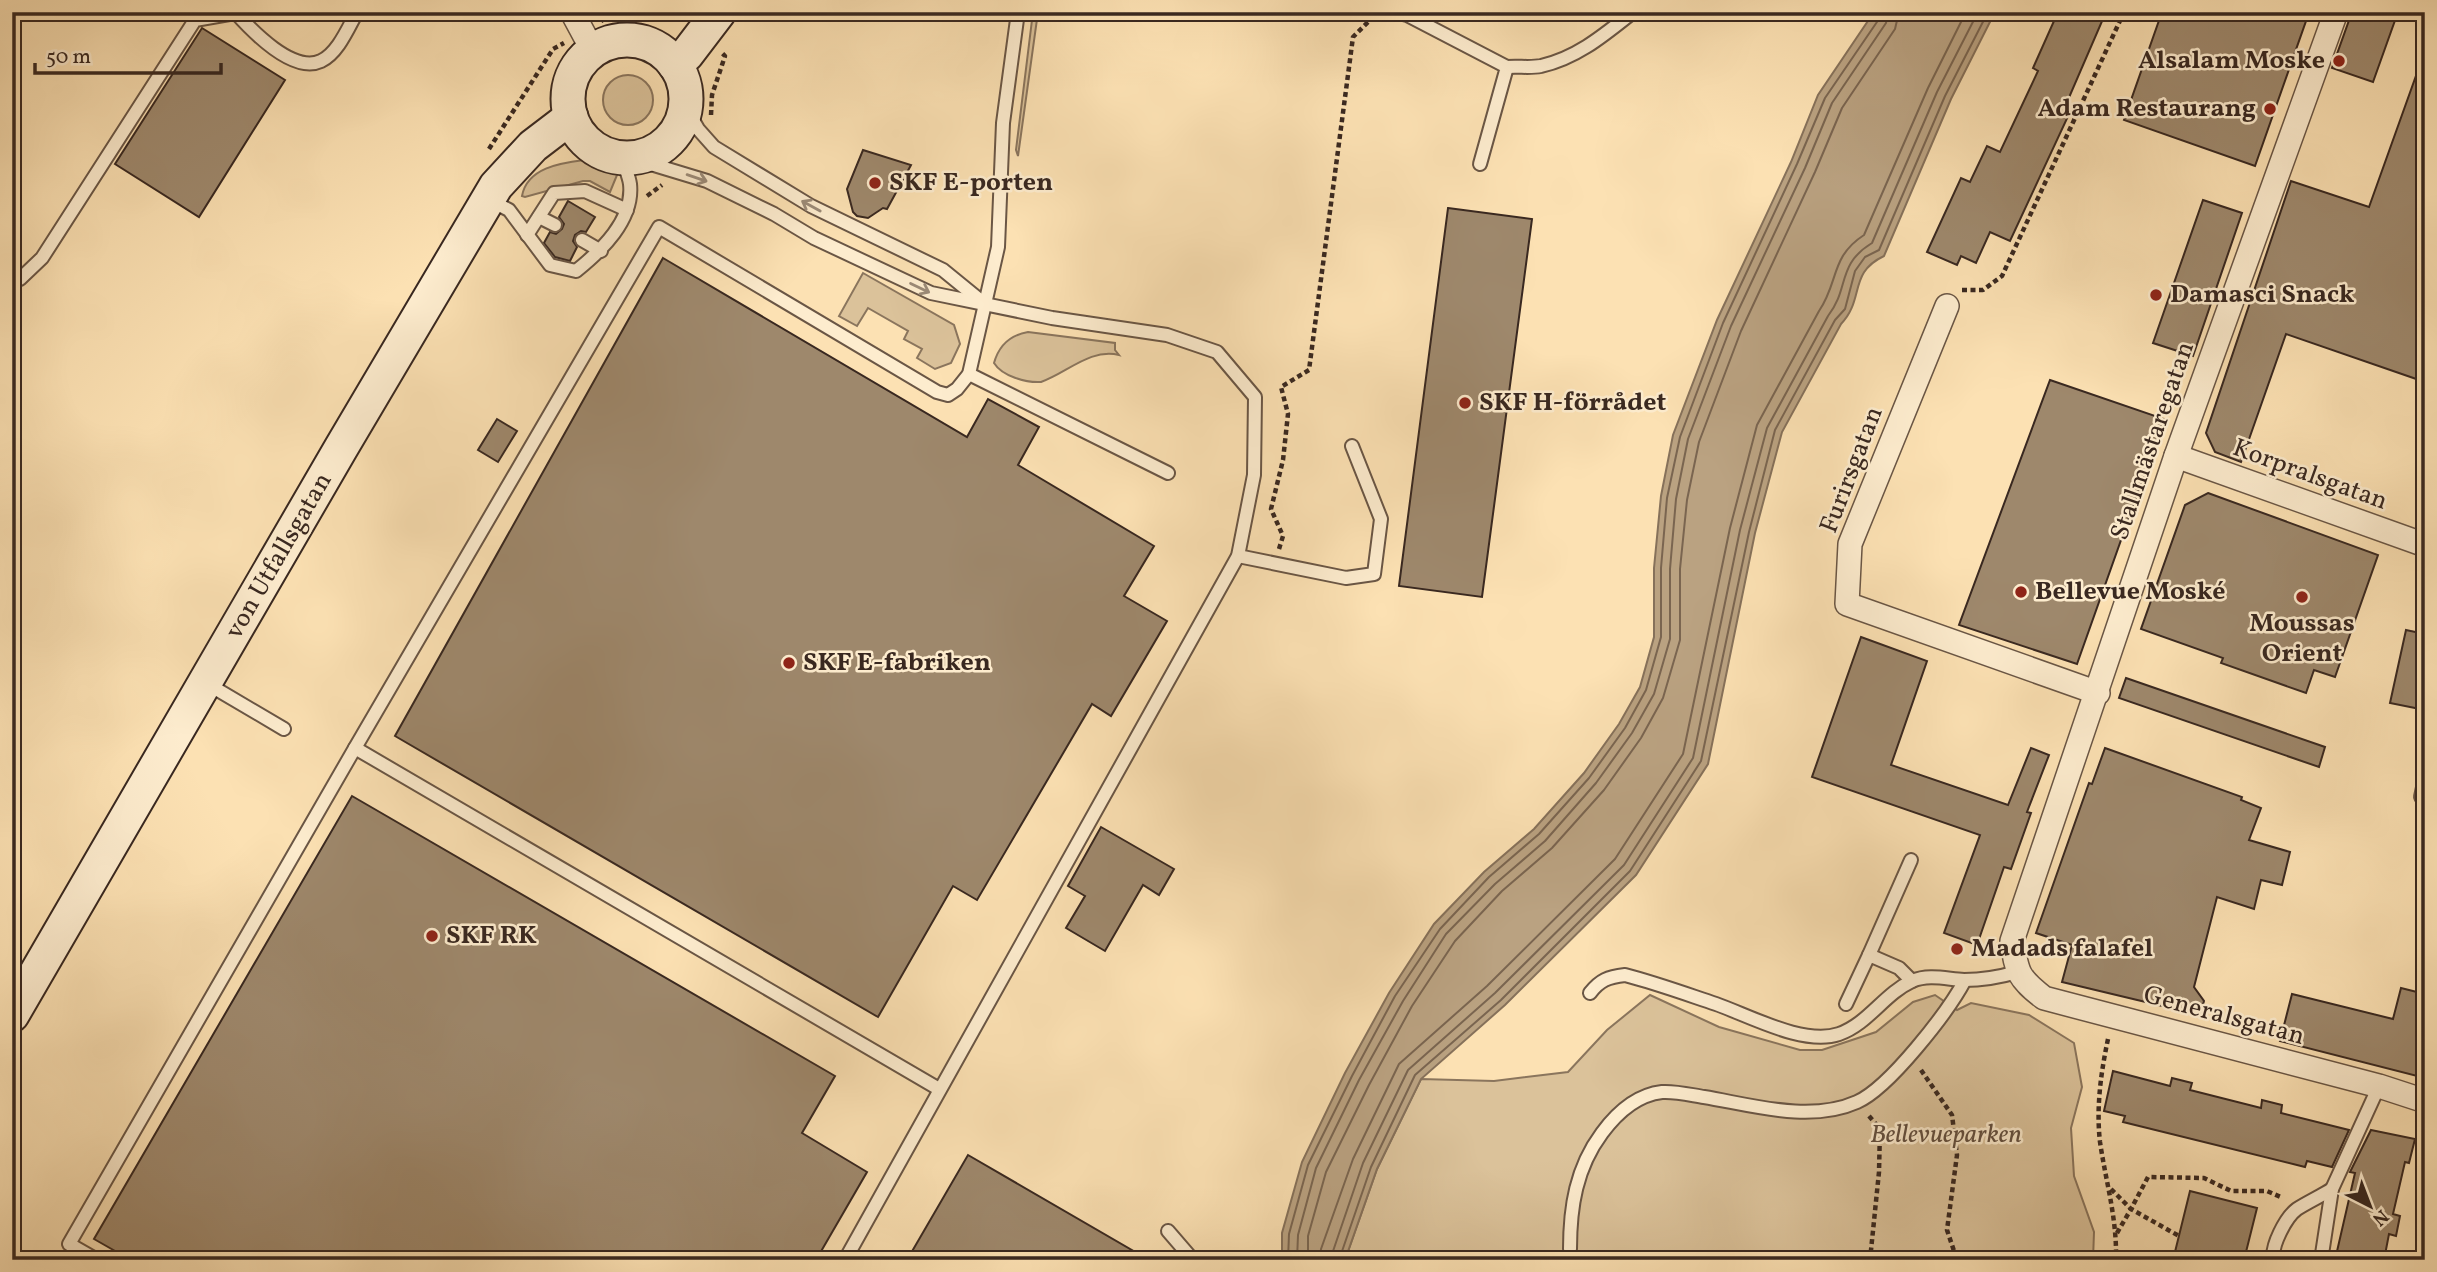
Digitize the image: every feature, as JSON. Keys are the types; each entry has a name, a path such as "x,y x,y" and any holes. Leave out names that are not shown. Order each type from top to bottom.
{"street":[{"path":"572,12 593,51"},
{"path":"675,65 687,54 719,12"},
{"name":"Stallmästaregatan","path":"2017,972 2012,941 2176,456 2336,12"},
{"path":"622,40 642,42 661,51 675,65 683,81 685,106 681,124 671,138 649,154 627,158 594,148 580,135 571,117 568,101 573,77 581,62 593,51 622,40"},
{"name":"von Utfallsgatan","path":"12,1015 496,186 533,146 571,117"},
{"name":"Furirsgatan","path":"1947,306 1850,544 1847,604 2098,693"},
{"name":"Korpralsgatan","path":"2176,456 2425,545"},
{"name":"Generalsgatan","path":"2017,972 2029,987 2044,998 2379,1086 2425,1101"}],"lane":[{"path":"12,279 20,279 42,258 195,20 235,13 271,47 300,63 320,62 331,53 357,12"},
{"path":"97,1260 69,1244 659,227 937,392 948,395 957,389 969,374 998,247 1003,123 1018,12"},
{"path":"1395,12 1407,15 1507,67 1539,66 1566,58 1593,44 1633,12"},
{"path":"1480,164 1507,67"},
{"path":"685,106 698,129 714,147 811,206 943,270 984,304"},
{"path":"489,200 509,210 550,265 576,271 601,251 627,210 630,185 627,158 707,181 814,237 931,293 1052,318 1167,335 1217,352 1255,397 1254,475 1238,556 845,1260"},
{"path":"527,235 554,193 586,191 627,210"},
{"path":"539,216 555,225"},
{"path":"582,240 601,251"},
{"path":"969,374 1168,473"},
{"path":"1238,556 1346,578 1374,574 1381,519 1352,446"},
{"path":"206,682 284,729"},
{"path":"355,748 939,1089"},
{"path":"2421,797 2425,778"},
{"path":"1846,1004 1911,860"},
{"path":"1869,955 1899,968 1912,981"},
{"path":"1590,992 1609,976 1625,975 1717,1004 1786,1030 1822,1038 1840,1034 1860,1023 1893,993 1912,981 1933,977 1965,980 1996,978 2017,972"},
{"path":"1570,1249 1574,1190 1589,1150 1615,1116 1638,1100 1662,1092 1795,1112 1828,1110 1856,1103 1881,1088 1954,1001 1965,980"},
{"path":"2319,1260 2332,1189 2379,1086"},
{"path":"2274,1260 2272,1255 2277,1237 2294,1211 2332,1189"},
{"path":"1168,1231 1193,1260"}],"path":[{"path":"1276,564 1283,536 1271,509 1283,460 1288,414 1281,387 1309,370 1353,37 1378,12"},
{"path":"1947,306 1952,294 1958,290 1983,289 2002,276 2124,12"},
{"path":"2113,1015 2098,1105 2100,1142 2117,1233 2116,1260"},
{"path":"1909,1055 1952,1115 1957,1155 1947,1230 1957,1260"},
{"path":"1856,1103 1880,1129 1879,1172 1870,1260"},
{"path":"2117,1233 2148,1177 2204,1178 2231,1191 2267,1191 2281,1196 2294,1211"},
{"path":"2110,1189 2131,1209 2179,1236"}],"green space":[{"path":"1033,12 1038,12 1018,156 1016,150"},
{"path":"628,75 646,82 653,100 646,118 628,125 610,118 603,100 610,82"},
{"path":"584,160 603,164 617,175 610,192 590,181 583,181 522,196 530,179 537,173 555,165"},
{"path":"863,273 954,325 960,344 951,363 935,369 917,358 922,349 904,339 908,331 868,308 857,326 839,316"},
{"path":"1028,332 1115,343 1115,350 1119,355 1088,358 1041,382 1022,380 1003,372 994,363 1006,342"},
{"name":"Bellevueparken","path":"1650,995 1719,1027 1800,1050 1822,1050 1876,1032 1913,1002 1935,995 1957,1010 1971,1003 2029,1015 2074,1043 2082,1087 2071,1128 2074,1176 2094,1232 2093,1260 1345,1260 1377,1169 1421,1079 1494,1081 1568,1072 1607,1030"}],"water":[{"path":"1874,12 1995,12 1951,99 1884,256 1865,270 1848,315 1782,432 1755,533 1708,764 1636,875 1505,1005 1421,1079 1377,1169 1345,1260 1282,1260 1282,1233 1302,1162 1345,1073 1389,993 1434,924 1484,872 1534,829 1584,773 1619,724 1640,687 1654,637 1654,568 1661,496 1673,435 1717,320 1791,162 1818,95"}],"building":[{"path":"2058,12 2106,12 2064,109 2070,112 2010,241 1990,232 1976,263 1961,256 1957,265 1927,252 1961,178 1970,182 1987,146 2000,152 2038,71 2033,68"},
{"path":"2162,12 2280,12 2306,21 2255,166 2124,120"},
{"path":"2352,12 2398,12 2373,82 2332,68"},
{"path":"202,28 285,80 199,217 115,164"},
{"path":"2422,59 2425,59 2425,382 2286,334 2241,462 2215,452 2206,433 2291,181 2369,207"},
{"name":"SKF E-porten","path":"863,150 911,165 887,209 883,208 868,218 857,216 853,212 847,189"},
{"path":"2203,200 2242,213 2193,356 2153,343"},
{"path":"568,201 595,217 586,232 581,231 575,235 573,241 577,247 570,261 555,257 544,243 550,232 556,234 562,229 564,224 559,217"},
{"name":"SKF H-förrådet","path":"1448,208 1532,219 1482,597 1399,586"},
{"name":"SKF E-fabriken","path":"663,258 967,437 988,399 1039,427 1018,465 1154,546 1124,596 1167,621 1111,716 1092,704 977,900 953,886 878,1017 395,736"},
{"path":"2050,380 2164,419 2077,664 1959,625"},
{"path":"497,419 517,431 498,462 478,450"},
{"path":"2208,493 2378,555 2335,677 2314,670 2306,693 2221,663 2223,658 2141,629 2185,505"},
{"path":"2406,630 2425,634 2425,710 2390,703"},
{"path":"1861,637 1927,661 1891,765 2008,805 2031,748 2049,755 2027,812 2031,813 2011,869 2004,867 1977,945 1944,933 1980,835 1812,777"},
{"path":"2126,678 2325,747 2319,767 2119,698"},
{"path":"2105,748 2242,797 2241,800 2261,808 2249,840 2290,852 2282,885 2261,880 2254,909 2217,897 2194,987 2204,1001 2200,1015 2062,982 2072,945 2036,933 2089,783 2092,784"},
{"name":"SKF RK","path":"352,796 835,1076 802,1133 867,1172 816,1260 131,1260 94,1239"},
{"path":"1101,827 1174,869 1159,895 1143,885 1105,951 1066,928 1085,896 1068,886"},
{"path":"2401,988 2425,994 2425,1078 2280,1041 2292,994 2393,1019"},
{"path":"2113,1071 2170,1086 2172,1078 2192,1083 2190,1090 2261,1108 2262,1100 2282,1105 2281,1113 2349,1130 2332,1167 2307,1161 2305,1167 2123,1122 2125,1116 2104,1111"},
{"path":"2371,1130 2415,1139 2409,1163 2405,1162 2393,1214 2400,1216 2396,1236 2389,1234 2384,1260 2335,1260 2355,1173 2350,1172"},
{"path":"968,1155 1149,1260 907,1260"},
{"path":"2190,1191 2257,1208 2244,1260 2173,1260"}],"place":[{"name":"Alsalam Moske","path":"2339,61"},
{"name":"Adam Restaurang","path":"2270,109"},
{"name":"SKF E-porten","path":"875,183"},
{"name":"Damasci Snack","path":"2156,295"},
{"name":"SKF H-förrådet","path":"1465,403"},
{"name":"Bellevue Moské","path":"2021,592"},
{"name":"Moussas Orient","path":"2302,597"},
{"name":"SKF E-fabriken","path":"789,663"},
{"name":"SKF RK","path":"432,936"},
{"name":"Madads falafel","path":"1957,949"}]}
